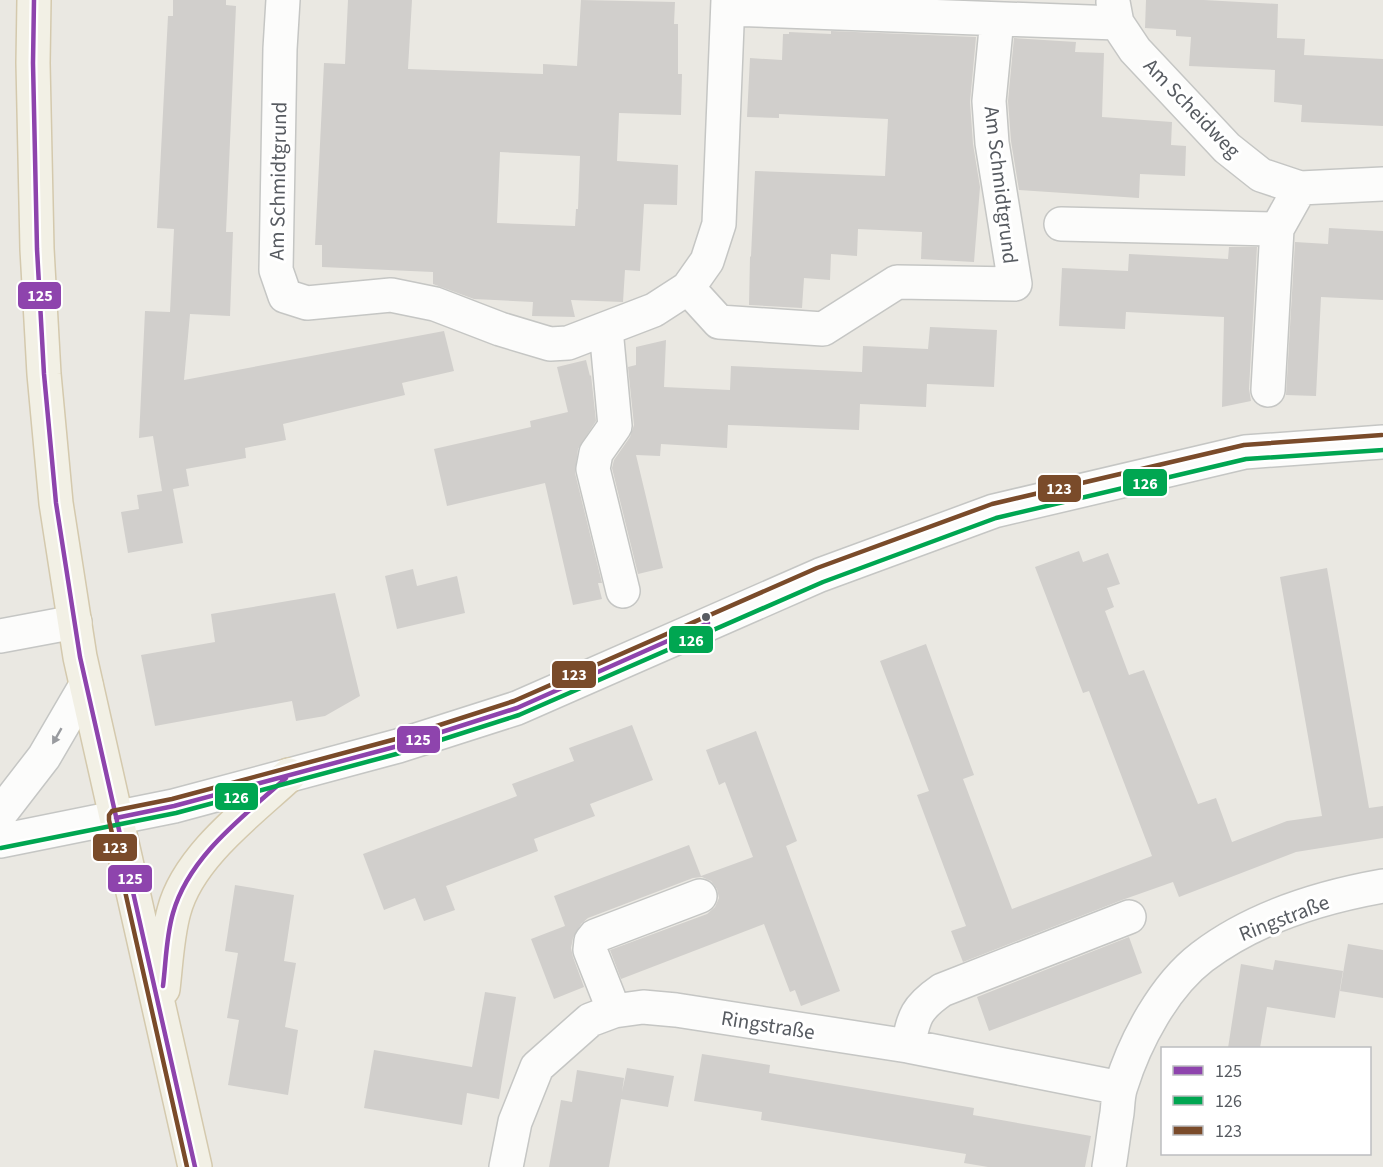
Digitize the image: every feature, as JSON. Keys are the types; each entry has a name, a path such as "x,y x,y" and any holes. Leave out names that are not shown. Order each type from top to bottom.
{"main road":[{"path":"34,0 33,63 38,249 44,374 56,503 86,685 195,1167"},
{"path":"160,1009 173,912 183,887 218,842 289,775"}],"street":[{"name":"Am Schmidtgrund","path":"283,0 276,270 285,296 307,303 391,295 435,303 500,329 550,344 568,343 654,310 688,288 707,261 719,224 728,4 997,19 1115,11"},
{"name":"Am Scheidweg","path":"1115,11 1135,50 1227,148 1261,175 1300,188 1383,184"},
{"name":"Am Schmidtgrund","path":"688,288 718,321 823,328 897,282 1015,284 992,143 989,101 997,19"},
{"path":"1268,390 1277,230 1300,188"},
{"path":"1061,224 1277,230"},
{"path":"606,329 615,426 596,453 593,469 622,591"},
{"path":"0,841 174,806 398,746 517,708 820,575 994,511 1245,452 1383,442"},
{"path":"0,636 75,622"},
{"path":"0,814 44,757 86,685"},
{"name":"Ringstraße","path":"1109,1167 1120,1088 1138,1042 1158,1008 1182,976 1201,958 1228,939 1274,917 1319,902 1383,886"},
{"path":"614,1011 590,950 591,941 595,936 700,896"},
{"path":"908,1046 914,1019 925,1002 942,990 1130,917"},
{"name":"Ringstraße","path":"506,1167 515,1122 537,1067 590,1020 614,1011 643,1007 676,1010 908,1046 1120,1088"}],"building":[{"path":"173,0 226,0 226,5 236,6 226,232 233,232 230,316 190,314 184,380 444,331 454,371 402,383 405,395 283,424 286,440 245,448 246,458 186,469 189,486 173,489 183,543 128,553 121,512 139,509 137,495 162,491 153,436 139,438 145,311 170,312 174,229 157,228 168,16 173,16"},
{"path":"348,0 412,0 408,69 543,74 543,64 577,66 581,0 675,2 674,24 678,24 678,74 682,74 681,115 619,113 617,161 678,165 677,205 644,204 640,271 625,270 623,302 571,300 575,317 532,316 533,302 474,299 433,284 433,272 322,267 322,245 315,245 324,63 345,64","holes":["500,152 580,156 575,226 497,223"]},
{"path":"1146,0 1278,4 1277,38 1305,39 1304,55 1383,59 1383,126 1301,122 1302,105 1274,102 1275,70 1189,66 1191,37 1176,36 1176,30 1145,28"},
{"path":"831,31 976,37 970,102 973,144 980,187 974,262 921,259 922,232 858,229 857,256 831,254 830,280 804,278 802,308 749,305 755,171 885,176 888,119 779,114 779,118 747,117 750,58 782,60 783,34 789,34 789,32 831,34"},
{"path":"1014,38 1076,42 1075,52 1104,53 1102,117 1172,122 1171,145 1186,146 1185,176 1140,174 1139,198 1019,190 1011,141 1008,101"},
{"path":"1329,228 1383,231 1383,300 1321,297 1316,396 1286,395 1295,242 1328,244"},
{"path":"1229,247 1257,247 1249,389 1251,401 1222,407 1224,317 1126,312 1125,329 1059,326 1062,268 1128,271 1129,254 1228,259"},
{"path":"930,327 997,330 994,387 927,384 926,407 860,404 859,430 728,425 727,448 661,444 660,456 636,455 663,568 638,574 612,468 614,460 630,437 634,425 628,367 636,365 636,347 666,340 664,387 730,390 731,366 862,372 863,346 928,349"},
{"path":"586,360 591,375 596,421 578,449 575,473 602,583 598,583 602,599 573,605 545,483 447,506 434,449 531,427 530,421 568,412 557,367"},
{"path":"1079,551 1083,562 1108,553 1120,584 1107,588 1114,607 1105,611 1129,675 1144,670 1198,804 1216,798 1232,842 1287,821 1322,816 1280,577 1327,568 1369,808 1383,806 1383,838 1296,852 1179,897 1173,882 963,962 951,931 966,926 917,795 929,791 880,661 926,644 974,775 963,779 1012,909 1152,856 1089,691 1083,693 1035,567"},
{"path":"413,569 417,586 457,576 465,613 397,629 385,576"},
{"path":"335,593 360,696 325,716 296,721 292,701 155,726 141,655 215,642 211,614"},
{"path":"632,725 653,780 590,804 595,816 534,839 538,851 446,886 455,910 424,921 415,898 384,910 363,854 517,796 512,784 574,761 569,748"},
{"path":"756,731 797,841 786,846 840,991 801,1006 795,990 790,992 764,924 621,979 610,950 707,914 715,907 719,898 717,889 711,881 702,877 693,878 588,918 581,924 573,938 571,948 584,987 554,999 531,939 565,926 554,896 689,845 701,876 753,857 725,782 719,785 706,750"},
{"path":"235,885 294,895 284,961 296,963 285,1027 298,1030 288,1095 228,1085 239,1020 227,1018 238,953 225,951"},
{"path":"1129,937 1142,973 989,1031 977,997"},
{"path":"1348,944 1383,950 1383,998 1340,991"},
{"path":"1275,960 1343,971 1335,1018 1267,1007 1260,1047 1228,1047 1241,964 1273,970"},
{"path":"485,992 516,997 499,1099 467,1093 462,1125 364,1108 374,1050 472,1067"},
{"path":"702,1054 770,1065 769,1073 974,1108 973,1115 1091,1136 1085,1167 988,1167 964,1163 966,1154 761,1120 762,1112 694,1101"},
{"path":"627,1068 674,1076 668,1107 621,1099 609,1167 549,1167 561,1100 572,1102 577,1070 624,1078 622,1092"}],"transit line":[{"name":"125","path":"34,0 37,249 44,374 56,503 80,657 195,1167"},
{"name":"123","path":"187,1167 109,820 112,811 172,799 396,739 514,701 817,568 992,504 1244,445 1382,435"},
{"name":"126","path":"1,848 176,813 400,753 519,715 823,582 996,518 1246,459 1383,450"},
{"name":"125","path":"116,818 174,806 398,746 517,708 708,623"},
{"name":"125","path":"163,986 173,913 192,873 220,838 286,778"}]}
